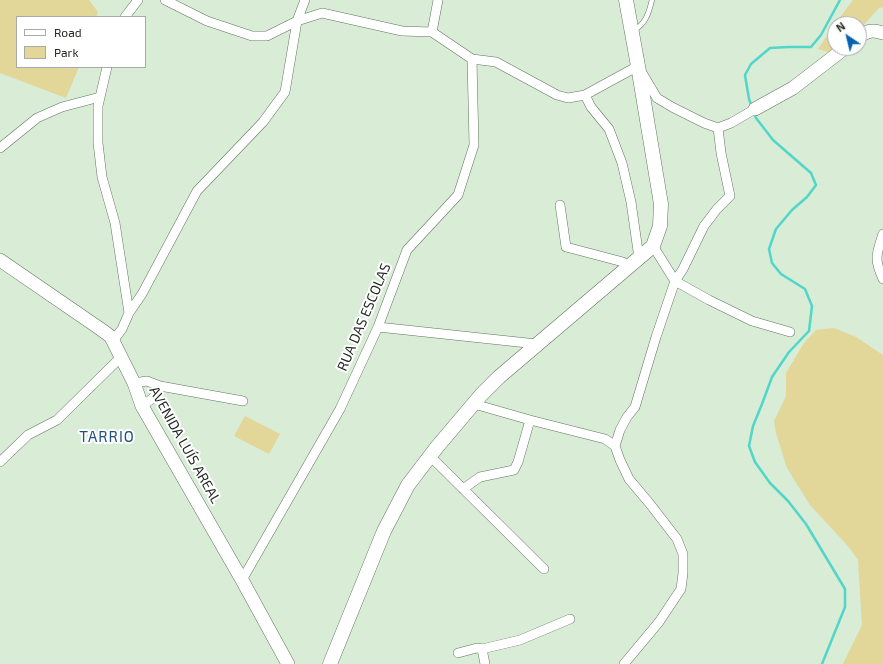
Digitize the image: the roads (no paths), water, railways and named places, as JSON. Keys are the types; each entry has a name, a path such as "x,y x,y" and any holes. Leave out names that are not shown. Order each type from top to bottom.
{"main road":[{"path":"330,664 384,531 408,485 430,456 499,377 653,246 660,226 661,204 626,0"}],"street":[{"path":"126,16 138,0"},
{"path":"165,0 207,22 252,36 267,36 297,21 322,13 402,31 432,32 472,59 496,62 558,95 568,98 585,95 638,66 657,98 704,123 718,128 731,123 793,88 835,56"},
{"path":"113,341 122,329 129,313 142,294 197,191 263,122 284,92 297,21 305,0"},
{"path":"432,32 438,0"},
{"path":"867,33 875,30 883,33"},
{"name":"RUA DAS ESCOLAS","path":"242,580 340,408 378,327 407,250 458,195 474,145 472,59"},
{"path":"107,68 98,106 98,143 102,177 115,223 129,313"},
{"path":"585,95 591,107 609,129 622,163 631,202 639,258"},
{"path":"0,148 37,118 62,107 100,97"},
{"path":"615,446 620,430 627,417 635,407 675,281 683,269 704,226 717,209 730,196 721,153 718,128"},
{"path":"560,205 566,247 623,262 628,268"},
{"path":"883,234 877,252 877,264 883,279"},
{"path":"653,246 675,281 752,321 790,332"},
{"name":"AVENIDA LUÍS AREAL","path":"0,260 110,336 134,383 142,406 242,580 288,664"},
{"path":"378,327 537,344"},
{"path":"0,462 28,435 57,420 121,357"},
{"path":"134,383 147,381 160,386 243,401"},
{"path":"142,406 153,398 160,386"},
{"path":"474,404 605,439 615,446 629,479 677,539 683,554 681,589 658,622 624,664"},
{"path":"463,489 480,477 514,470 518,462 530,420"},
{"path":"430,456 544,569"},
{"path":"458,653 520,640 570,619"},
{"path":"482,649 485,664"}],"lane":[{"path":"632,31 642,24 648,14 652,0"}],"waterway":[{"path":"752,107 749,99 745,75 751,64 770,48 811,47 821,35 840,0"},
{"path":"754,114 773,140 811,173 816,185 807,197 792,210 776,229 769,249 772,263 781,274 805,289 812,306 809,331 789,352 772,377 753,426 749,446 755,462 770,483 788,501 806,524 845,589 845,607 822,664"}],"district":[{"name":"TARRIO","path":"107,437"}]}
